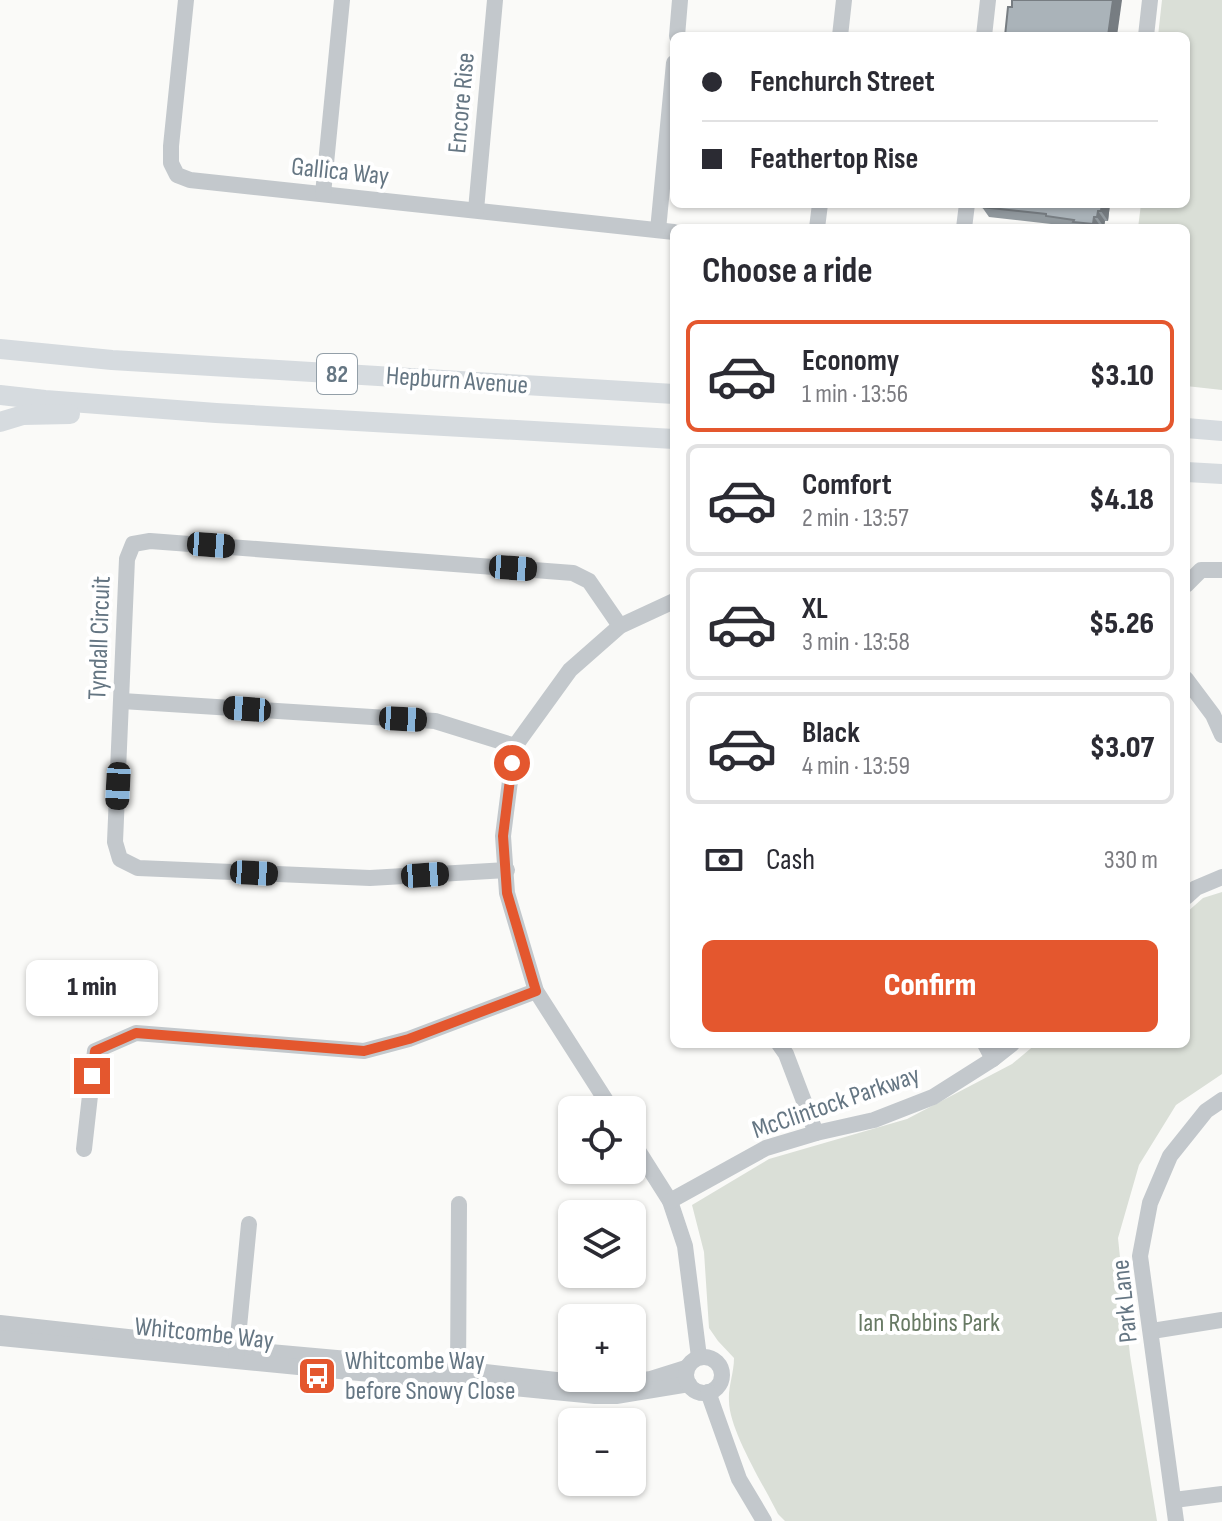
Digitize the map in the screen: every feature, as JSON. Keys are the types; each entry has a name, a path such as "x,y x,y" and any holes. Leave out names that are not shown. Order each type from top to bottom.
{"main road":[{"name":"Hepburn Avenue","path":"6,353 670,394"},
{"name":"Hepburn Avenue","path":"0,395 216,413 670,439"},
{"path":"0,422 23,415 62,413 152,422 196,421 216,413"},
{"path":"1190,428 1222,431"},
{"path":"1190,472 1222,474"}],"street":[{"name":"Gallica Way","path":"186,0 171,146 171,163 177,175 190,180 666,231"},
{"path":"323,194 342,0"},
{"name":"Encore Rise","path":"476,210 495,0"},
{"path":"677,32 680,0"},
{"path":"840,32 844,0"},
{"path":"984,32 988,0"},
{"path":"1146,32 1150,0"},
{"path":"666,231 670,147"},
{"name":"Tyndall Circuit","path":"507,870 370,878 138,868 120,859 115,842 127,559 133,544 150,541 573,573 589,581 620,626"},
{"path":"1190,581 1201,570 1222,570"},
{"path":"603,1096 536,991 507,893 503,836 515,746 570,670 620,626 670,603"},
{"path":"1190,684 1213,715 1222,735"},
{"path":"122,701 435,721 515,746"},
{"path":"1190,893 1222,877"},
{"path":"84,1149 95,1051 136,1033 364,1051 409,1039 536,991"},
{"path":"782,1048 816,1133"},
{"name":"McClintock Parkway","path":"670,1201 766,1148 874,1120 933,1097 989,1052"},
{"name":"Park Lane","path":"1176,1521 1140,1256 1150,1203 1170,1156 1206,1111 1222,1100"},
{"path":"646,1163 670,1201 685,1246 692,1370 694,1390 708,1392 721,1382 722,1371 716,1361 705,1357 692,1370"},
{"path":"458,1375 459,1204"},
{"path":"237,1356 249,1224"},
{"path":"1152,1331 1222,1320"},
{"name":"Whitcombe Way","path":"0,1323 237,1356"},
{"name":"Whitcombe Way","path":"0,1338 583,1383 613,1384 692,1370"},
{"path":"708,1392 739,1479 764,1521"},
{"path":"1174,1500 1222,1494"}],"green space":[{"path":"1162,0 1222,0 1222,390 1190,386 1190,224 1138,224 1140,208 1190,208 1190,32 1158,32"},
{"name":"Ian Robbins Park","path":"1222,892 1222,1074 1176,1105 1139,1165 1118,1238 1130,1355 1157,1521 785,1521 778,1514 748,1458 735,1427 729,1396 734,1358 709,1328 704,1252 692,1205 769,1159 907,1119 1012,1064 1031,1048 1190,1048 1190,909 1203,898"}],"building":[{"path":"1012,0 1113,0 1109,32 1005,32 1008,7 1012,7"},
{"path":"991,208 1101,208 1093,224 1046,214"}],"place":[{"name":"Whitcombe Way before Snowy Close","path":"317,1376"}],"route":[{"path":"92,1076 95,1051 136,1033 364,1051 409,1039 536,991 507,893 503,836 512,763"}]}
